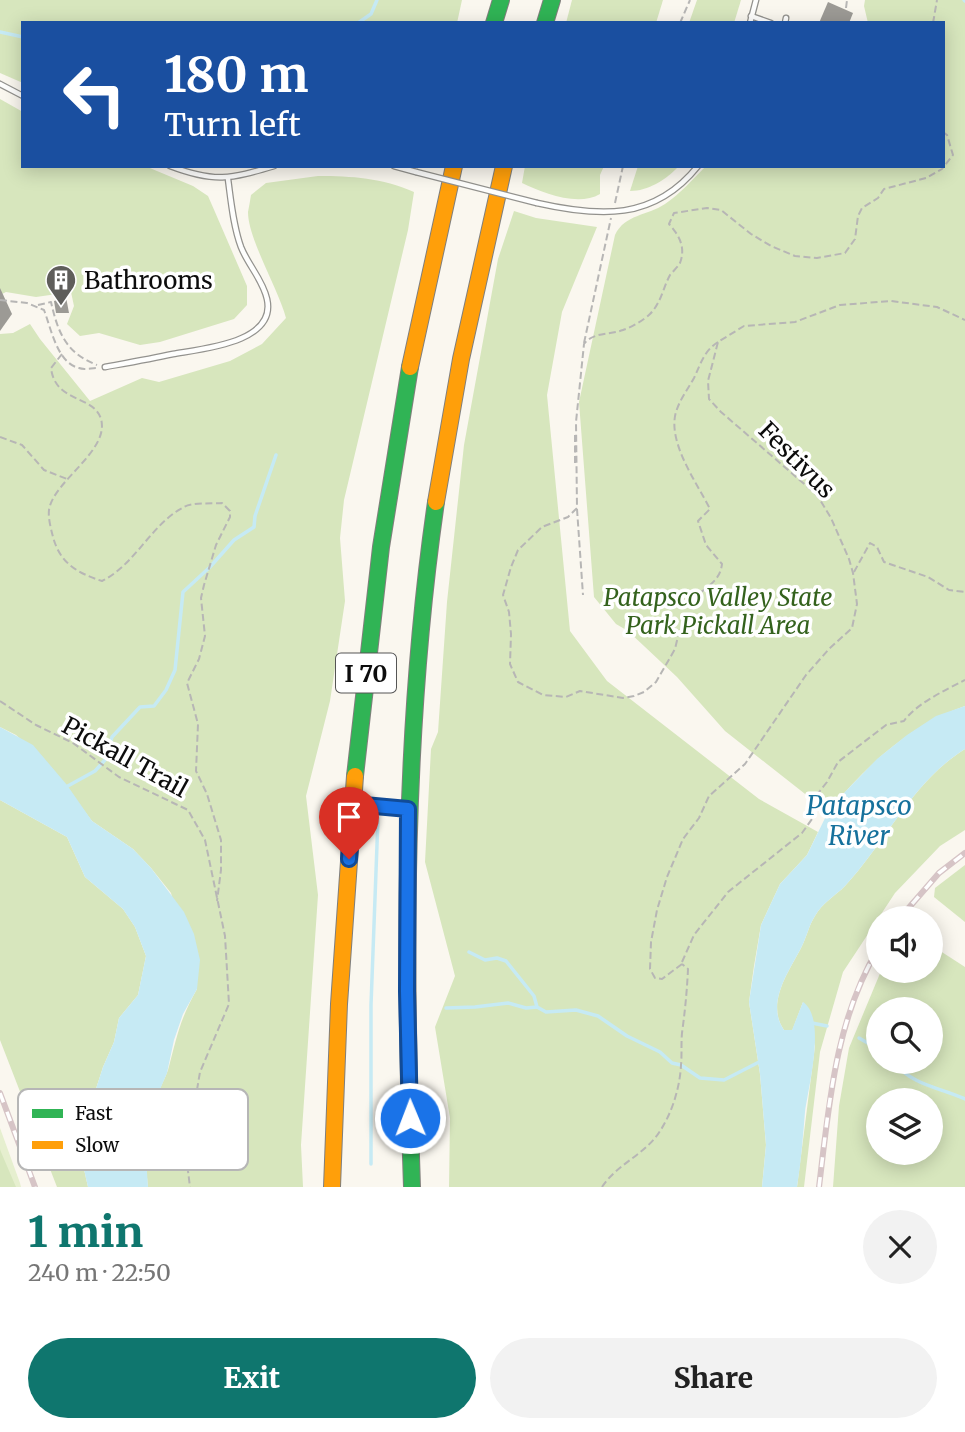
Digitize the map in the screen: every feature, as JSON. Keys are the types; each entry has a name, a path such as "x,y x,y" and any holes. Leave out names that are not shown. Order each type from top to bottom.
{"highway":[{"path":"495,21 501,0"},
{"path":"545,21 552,0"},
{"name":"I 70","path":"332,1187 340,989 353,804 369,650 394,456 433,253 454,168"},
{"name":"I 70","path":"412,1187 407,991 408,809 418,657 442,465 477,280 503,168"}],"lane":[{"path":"750,21 756,0"},
{"path":"751,16 765,21"},
{"path":"0,84 21,95"},
{"path":"176,168 212,179 245,176 268,168"},
{"path":"401,168 567,210 612,213 628,211 663,198 696,168"},
{"path":"105,367 222,345 256,331 263,322 268,313 268,303 265,291 236,232 228,179"},
{"path":"353,804 408,809"}],"path":[{"path":"681,21 691,0"},
{"path":"846,8 847,0"},
{"path":"933,21 937,0"},
{"path":"945,134 953,155 945,165"},
{"path":"583,595 575,447 578,383 623,168"},
{"path":"584,344 594,335 624,330 645,318 656,306 669,277 679,265 682,254 679,236 668,224 674,213 698,208 721,210 771,246 795,256 817,258 845,253 855,239 858,216 862,208 878,198 884,189 926,178 943,168"},
{"path":"0,300 36,306 44,310 68,362 80,369 105,367"},
{"path":"577,508 568,517 542,527 517,550 503,595 509,612 510,664 518,682 543,695 566,697 580,691 623,698 634,696 644,692 663,672 675,649 679,632 692,615 694,597 709,587 721,574 722,564 706,545 698,521 710,509 681,455 676,435 675,415 709,348 744,326 795,322 840,305 891,301 937,307 965,320"},
{"path":"36,306 51,302 56,323 71,350 85,360 105,367"},
{"name":"Festivus","path":"682,964 662,979 655,978 650,969 650,942 659,901 681,844 699,818 709,796 745,764 806,676 852,628 857,604 853,573 831,518 817,495 709,399 708,381 718,342"},
{"path":"62,354 51,368 52,376 66,393 94,407 101,419 101,429 91,452 79,470 54,497 49,510 56,547 65,563 83,575 102,581 117,573 161,525 185,505 222,503 230,512 216,545 204,586 201,598 205,636 195,668 187,683 198,729 195,771 207,794 221,840 217,901"},
{"path":"0,437 22,445 44,470 68,479"},
{"path":"853,573 870,543 877,547 884,562 928,577 949,590 965,592"},
{"path":"602,1187 610,1175 646,1147 660,1132 673,1103 680,1078 682,1035 687,1008 688,969 682,964 694,935 728,892 802,833 812,819 815,797 838,762 886,725 904,722 909,713 925,704 931,697 965,680"},
{"name":"Pickall Trail","path":"0,701 36,725 73,743 119,777 188,810 205,840 225,936 229,1004 200,1072 197,1089"}],"green space":[{"path":"0,0 462,0 457,21 21,21 21,82 0,73"},
{"path":"572,0 663,0 657,21 567,21"},
{"path":"697,0 741,0 735,21 690,21"},
{"name":"Patapsco Valley State Park Pickall Area","path":"865,0 965,0 965,706 944,714 889,749 857,779 828,812 725,731 677,677 628,631 616,624 594,597 579,402 615,235 630,219 671,200 704,168 945,168 945,21 868,21"},
{"path":"0,99 21,111 21,168 150,168 193,186 208,196 247,286 247,305 234,319 160,342 140,345 99,333 80,336 67,324 74,306 71,292 36,297 6,292 0,295"},
{"path":"525,168 603,168 600,175 600,194 591,198 561,197 522,183"},
{"path":"637,168 677,168 656,184 630,191"},
{"path":"318,176 343,177 367,179 414,192 408,230 344,500 340,538 345,601 330,701 306,796 318,895 301,1145 303,1187 148,1187 147,1170 248,1170 248,1089 160,1089 182,1020 197,989 171,893 133,849 92,821 51,767 16,735 0,727 0,334 13,333 30,324 90,401 142,378 159,382 230,361 262,344 286,318 249,223 251,195 266,183"},
{"path":"514,211 536,218 597,227 562,312 547,395 570,631 607,681 759,799 818,832 807,855 780,884 761,925 754,966 749,1002 760,1074 766,1145 762,1187 449,1187 450,1118 435,1027 455,976 425,862 431,749 438,732 447,602 464,445 498,259"},
{"path":"965,749 965,830 940,846 895,893 886,906 866,906 866,937 843,972 820,1052 804,1187 797,1187 815,1046 803,1002 792,1031 784,1030 777,1009 781,987 818,911 860,869 900,813 946,763"},
{"path":"0,800 67,837 85,877 123,909 135,927 146,956 138,995 119,1018 114,1042 96,1089 19,1089 0,1040"},
{"path":"965,865 965,922 934,897 935,888"},
{"path":"943,953 965,967 965,1187 833,1187 839,1106 849,1048 866,1007 866,1074 943,1074 943,997 870,997 876,983 943,983"},
{"path":"0,1128 20,1183 21,1187 0,1187"},
{"path":"0,1149 1,1152 16,1187 0,1187"},
{"path":"50,1170 84,1170 88,1187 57,1187"}],"water":[{"name":"Patapsco River","path":"965,706 965,749 930,778 900,813 860,869 818,911 781,987 777,1009 779,1020 784,1030 792,1030 803,1002 810,1010 814,1023 814,1054 797,1187 762,1187 766,1145 760,1074 749,1002 761,925 780,884 807,855 828,812 843,794 877,759 907,735 936,716"},
{"path":"0,727 33,745 67,785 92,821 133,849 184,912 194,934 200,960 197,989 183,1014 160,1089 96,1089 114,1042 119,1018 138,995 146,956 135,927 123,909 85,877 67,837 0,800"},
{"path":"84,1170 147,1170 148,1187 88,1187"}],"building":[{"path":"828,2 853,13 850,21 820,21"},
{"path":"0,288 12,314 0,331"},
{"name":"Bathrooms","path":"66,297 69,313 56,313 54,301"}],"waterway":[{"path":"361,21 371,14 377,0"},
{"path":"0,32 21,37"},
{"path":"66,787 95,771 105,760 112,737 140,707 154,706 166,690 175,670 183,592 234,540 254,527 255,516 276,455"},
{"path":"371,1164 371,1005 378,818"},
{"path":"469,952 485,960 497,958 506,961 534,996 537,1007 546,1012 576,1010 598,1016 700,1078 724,1080 761,1061"},
{"path":"446,1008 508,1003 526,1008 537,1007"},
{"path":"809,1025 812,1023 827,1026"},
{"path":"859,1038 866,1042"},
{"path":"907,1074 918,1081 965,1099"}],"railway":[{"path":"910,906 939,873 965,853"},
{"path":"819,1187 836,1064 852,1005 866,973"},
{"path":"0,1093 18,1141"},
{"path":"29,1170 35,1187"}],"traffic: fast":[{"path":"495,21 501,0"},
{"path":"546,21 552,0"},
{"path":"355,776 381,547 410,367"},
{"path":"412,1187 407,930 412,758 425,587 436,502"}],"traffic: slow":[{"path":"410,367 454,168"},
{"path":"436,502 461,359 504,168"},
{"path":"332,1187 339,1004 355,776"}],"place":[{"name":"Bathrooms","path":"61,307"}],"route":[{"path":"349,859 353,804 408,809 407,991 410,1118"}]}
